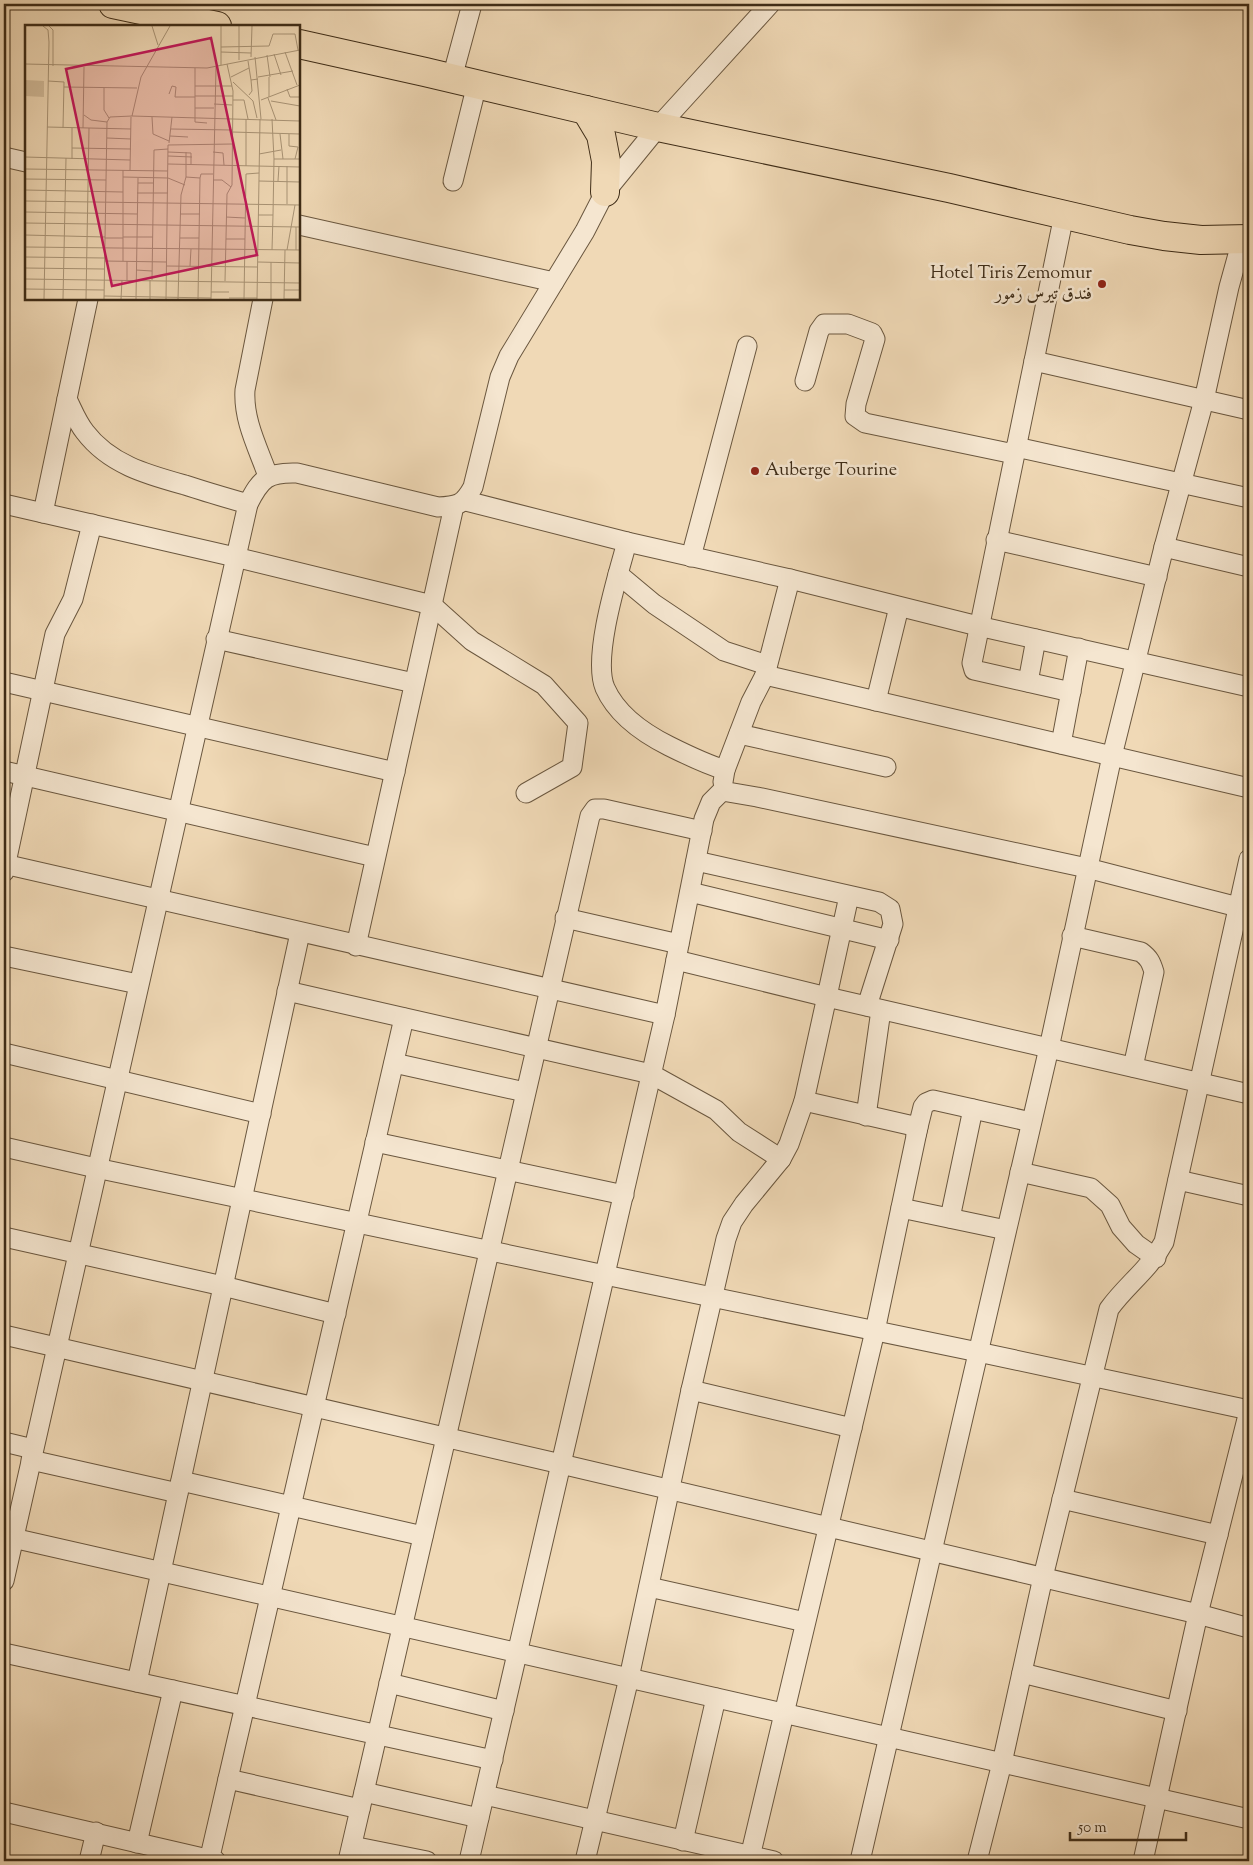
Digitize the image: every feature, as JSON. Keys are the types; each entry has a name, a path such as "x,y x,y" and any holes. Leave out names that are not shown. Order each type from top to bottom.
{"highway":[{"path":"113,4 151,14 212,25"},
{"path":"300,44 658,127 949,188 1164,236 1201,240 1246,240"},
{"path":"586,110 601,135 606,161 605,192"}],"street":[{"path":"453,181 472,4"},
{"path":"356,946 432,605 460,503 473,487 500,377 509,356 585,231 605,192 658,127 770,4"},
{"path":"4,157 25,162"},
{"path":"1064,215 978,626 972,663 974,670 1071,692"},
{"path":"300,225 554,282"},
{"path":"860,1861 1049,1048 1112,756 1164,547 1204,400 1230,286 1246,240"},
{"path":"43,513 88,300"},
{"path":"263,300 245,390 244,404 246,417 268,476"},
{"path":"805,381 819,331 824,324 848,324 872,333 874,339 856,404 855,416 865,424 1015,451 1249,498"},
{"path":"691,557 747,346"},
{"path":"1034,361 1249,410"},
{"path":"67,399 76,419 86,434 123,464 146,474 248,504"},
{"path":"4,1581 9,1538 32,1454 235,557 248,504 256,488 268,476 281,472 297,473 438,507 460,503 978,626 1249,687"},
{"path":"4,504 432,605 472,641 544,685 578,723 572,767 526,793"},
{"path":"92,524 73,600 55,634 4,867 157,899 665,1016"},
{"path":"996,540 1157,576"},
{"path":"627,542 601,649 604,686 614,703 627,718 647,735 706,765 725,770"},
{"path":"1164,547 1249,567"},
{"path":"618,574 654,604 724,651 766,670 876,701 1249,788"},
{"path":"469,1861 665,1016 702,831 711,802 722,791 725,770 766,670 790,580"},
{"path":"876,701 899,606"},
{"path":"216,639 414,683"},
{"path":"1028,682 1036,639"},
{"path":"1061,744 1079,648"},
{"path":"4,682 395,772"},
{"path":"739,734 886,767"},
{"path":"4,771 375,857"},
{"path":"722,791 1087,868 1238,907"},
{"path":"427,1861 350,1853 590,816 595,809 604,809 702,831"},
{"path":"977,1861 1002,1763 1043,1577 1109,1309 1119,1295 1156,1258 1164,1242 1199,1082 1241,933 1238,907 1249,859"},
{"path":"696,861 879,902 890,909 893,924 874,1008 866,1116"},
{"path":"690,892 889,940"},
{"path":"585,1861 630,1678 691,1390 726,1239 732,1222 759,1185 782,1159 789,1144 804,1101 849,896"},
{"path":"566,918 827,997 1249,1094"},
{"path":"138,1682 300,933"},
{"path":"1072,936 1141,952 1149,957 1154,972 1133,1067"},
{"path":"4,956 138,984"},
{"path":"287,992 651,1074 716,1110 739,1132 782,1159"},
{"path":"4,1812 96,1832 212,1861 228,1779 404,1018"},
{"path":"4,1053 261,1114"},
{"path":"394,1063 525,1092"},
{"path":"750,1859 805,1622 830,1526 876,1331 923,1106 933,1100 1031,1122"},
{"path":"804,1101 918,1127 916,1135"},
{"path":"950,1218 973,1109"},
{"path":"375,1142 624,1195"},
{"path":"4,1147 488,1251 978,1352 1249,1411 1198,1614 1143,1861"},
{"path":"1020,1172 1091,1188 1110,1205 1121,1227 1136,1244 1156,1258"},
{"path":"1178,1180 1249,1196"},
{"path":"901,1208 1006,1230"},
{"path":"4,1237 223,1286 336,1314"},
{"path":"4,1335 830,1526 1198,1614 1249,1628"},
{"path":"691,1390 852,1428"},
{"path":"4,1442 32,1454 180,1487 291,1506 423,1536"},
{"path":"1062,1499 1218,1535"},
{"path":"9,1538 1249,1819"},
{"path":"649,1587 805,1622"},
{"path":"4,1653 493,1760"},
{"path":"1022,1673 1177,1711"},
{"path":"389,1683 504,1711"},
{"path":"137,1843 173,1690"},
{"path":"683,1841 716,1698"},
{"path":"228,1779 480,1818"},
{"path":"485,1796 683,1841 750,1859 774,1861"},
{"path":"89,1861 96,1832"}],"place":[{"name":"Hotel Tiris Zemomur فندق تيرس زمور","path":"1102,284"},
{"name":"Auberge Tourine","path":"755,471"}]}
